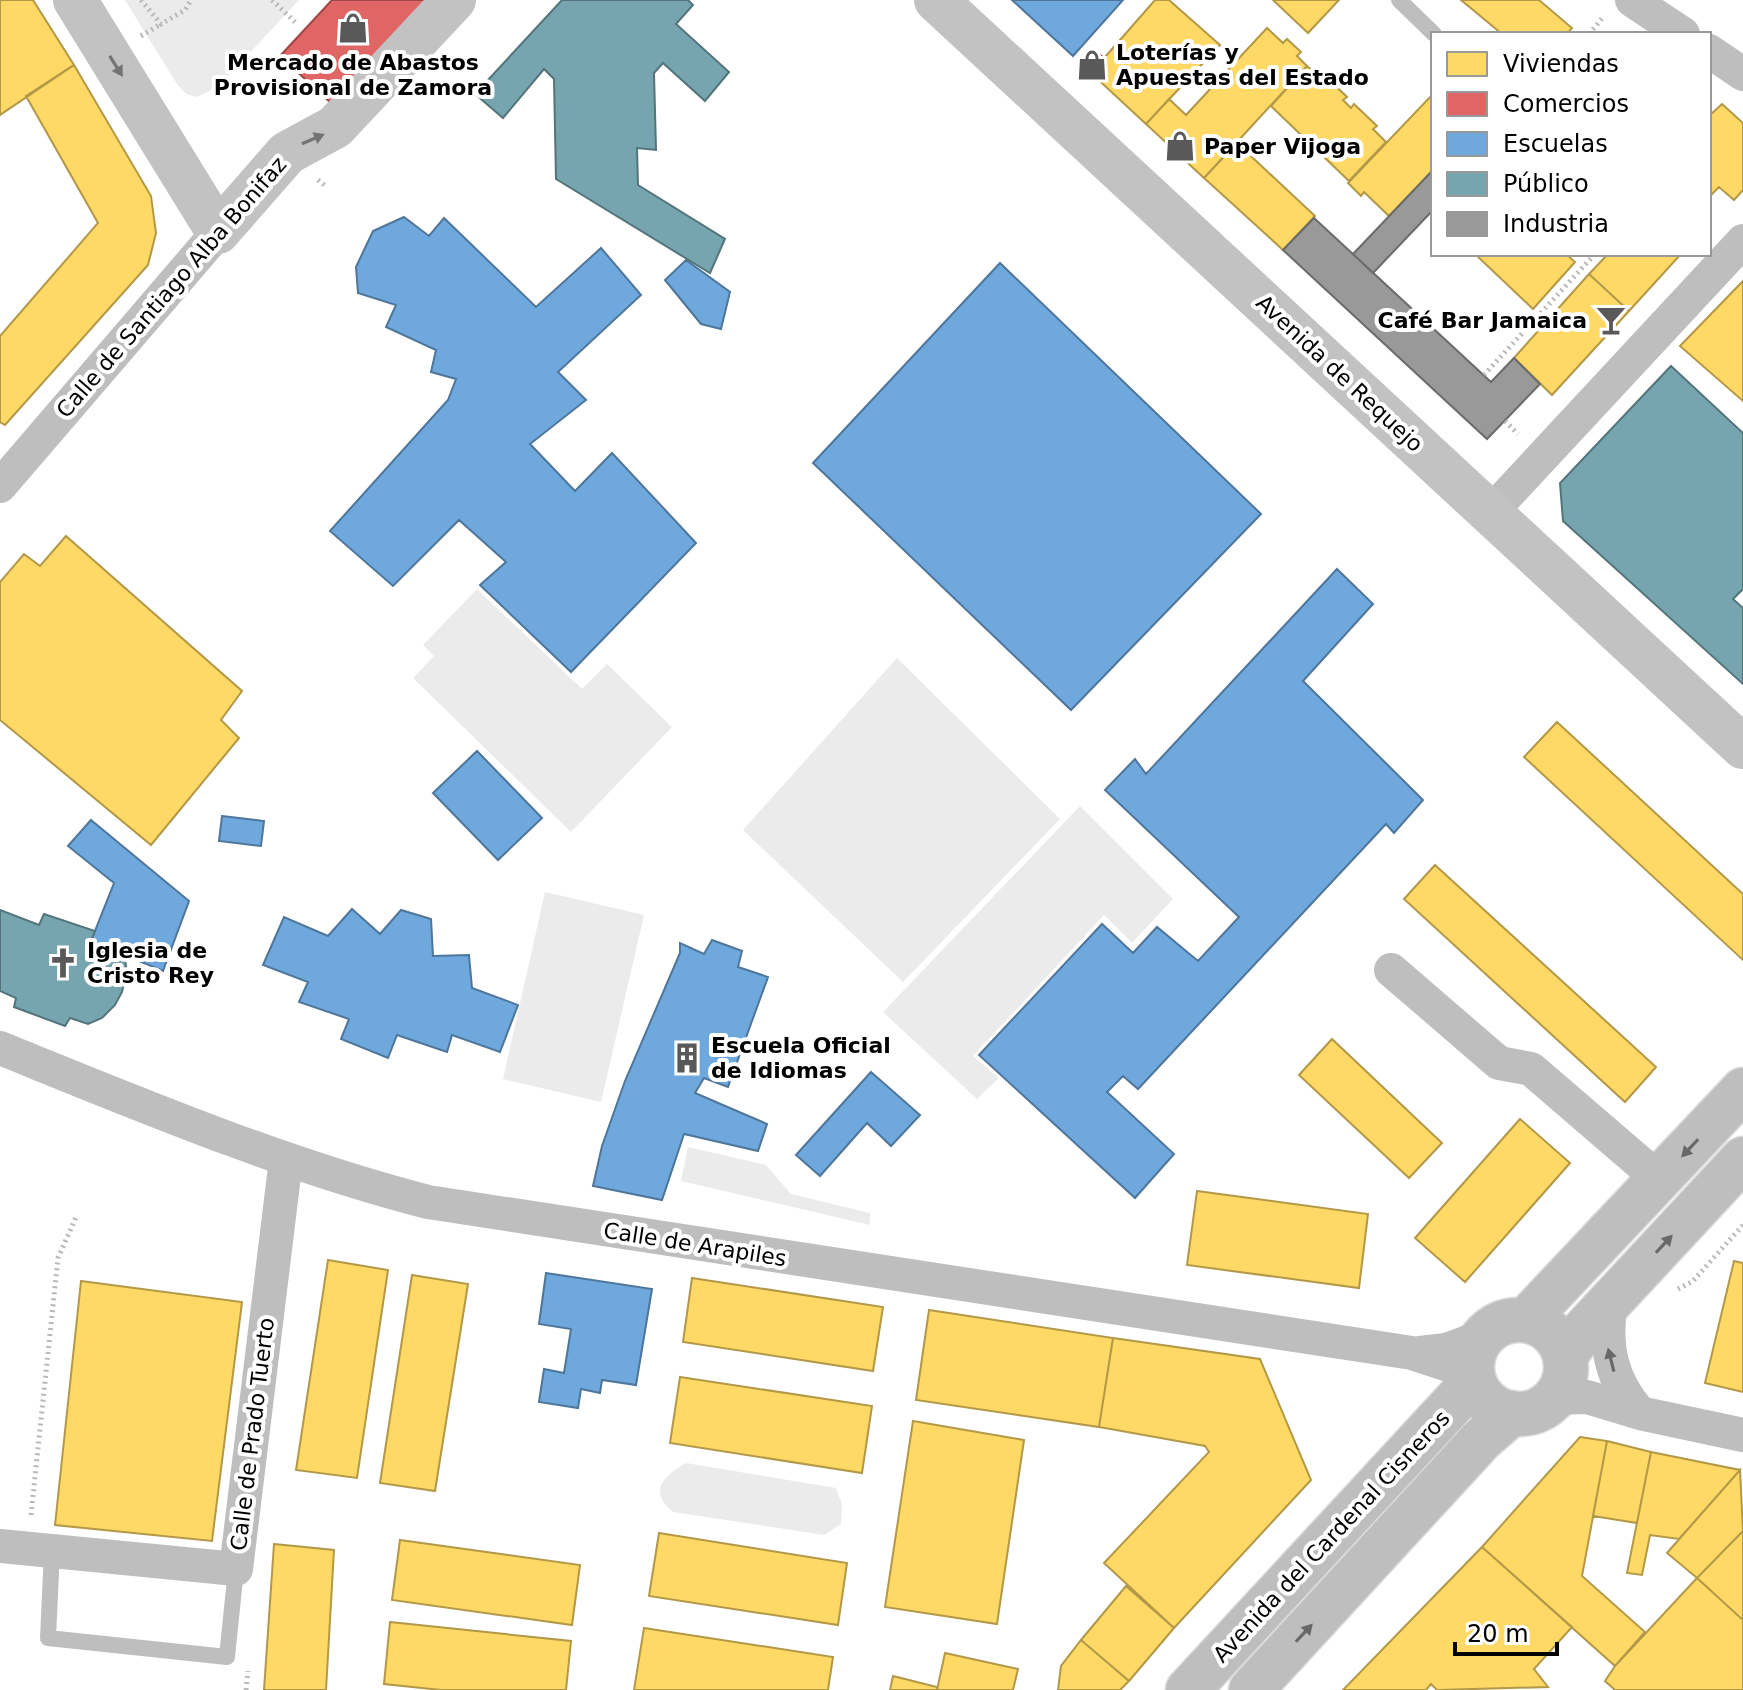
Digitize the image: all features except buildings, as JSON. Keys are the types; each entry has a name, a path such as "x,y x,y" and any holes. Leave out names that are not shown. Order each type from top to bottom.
{"highway":[{"path":"1526,1320 1743,1090"},
{"name":"Avenida del Cardenal Cisneros","path":"1251,1690 1481,1440 1512,1413 1531,1413 1570,1381 1611,1301 1743,1159"},
{"path":"1512,1413 1490,1404 1474,1381 1473,1356 1482,1337 1501,1323 1526,1320 1549,1331 1570,1381"},
{"name":"Avenida del Cardenal Cisneros","path":"1188,1690 1474,1381"}],"main road":[{"path":"75,0 218,232"},
{"name":"Calle de Santiago Alba Bonifaz","path":"218,232 287,153 335,127 454,0"},
{"name":"Avenida de Requejo","path":"936,0 1743,747"}],"street":[{"path":"1632,0 1680,32"},
{"path":"1711,52 1743,74"},
{"name":"Calle de Santiago Alba Bonifaz","path":"0,486 218,232"},
{"path":"1491,512 1743,241"},
{"path":"1391,970 1499,1063 1531,1069 1660,1180"},
{"name":"Calle de Arapiles","path":"0,1048 117,1097 286,1159 428,1202 1412,1353 1455,1367 1474,1381"},
{"name":"Calle de Prado Tuerto","path":"26,1548 236,1569 286,1159"},
{"path":"1611,1301 1607,1333 1612,1367 1624,1393 1640,1413"},
{"name":"Calle de Arapiles","path":"1412,1353 1446,1350 1482,1337"},
{"path":"1412,1353 1434,1386 1439,1420"},
{"path":"1570,1381 1640,1413 1743,1435"}],"lane":[{"path":"1399,0 1432,32"},
{"path":"26,1548 48,1638 227,1657 236,1569"}],"path":[{"path":"141,0 161,24"},
{"path":"138,37 185,10 191,0"},
{"path":"272,0 295,22"},
{"path":"1484,375 1593,256"},
{"path":"1505,421 1518,434"},
{"path":"26,1548 58,1258 77,1215"}],"shaded area":[{"path":"125,0 299,0 218,87 197,97 186,94 177,84"},
{"path":"477,589 582,689 607,664 672,727 571,832 413,678 434,656 423,645"},
{"path":"897,658 1060,819 903,982 743,830"},
{"path":"1080,806 1173,899 1132,943 1104,915 973,1056 999,1078 977,1099 883,1012"},
{"path":"545,892 644,915 601,1102 503,1079"},
{"path":"688,1147 766,1165 791,1194 870,1213 870,1225 681,1181"},
{"path":"686,1463 836,1488 842,1505 841,1524 824,1535 673,1512 665,1504 660,1490 666,1478"}],"place":[{"name":"Mercado de Abastos Provisional de Zamora","path":"353,28"},
{"name":"Loterías y Apuestas del Estado","path":"1092,65"},
{"name":"Paper Vijoga","path":"1180,146"},
{"name":"Café Bar Jamaica","path":"1611,320"},
{"name":"Iglesia de Cristo Rey","path":"63,963"},
{"name":"Escuela Oficial de Idiomas","path":"687,1058"}]}
